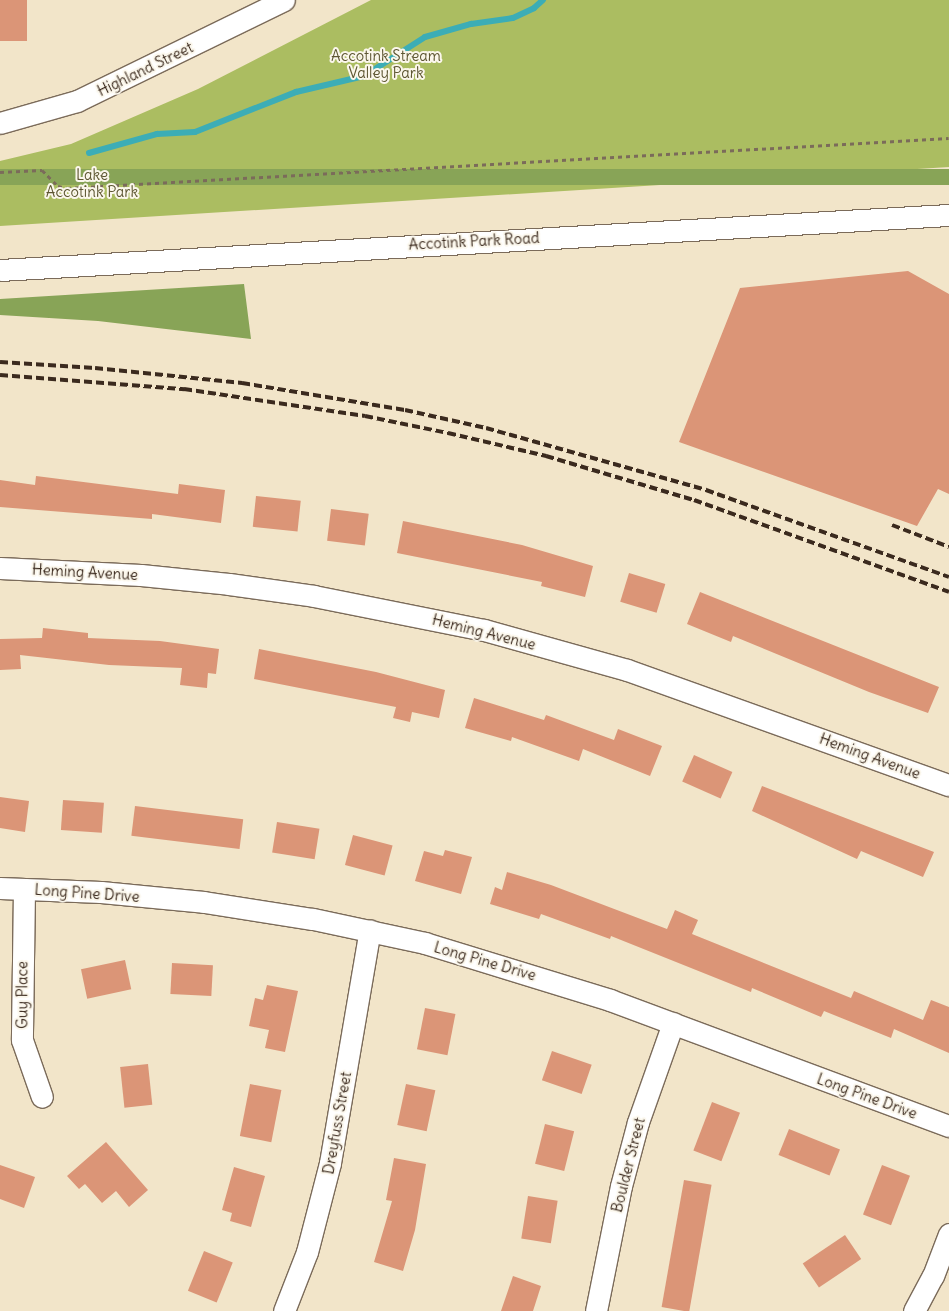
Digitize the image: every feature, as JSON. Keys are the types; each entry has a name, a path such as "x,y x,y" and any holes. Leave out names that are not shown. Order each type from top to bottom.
{"street":[{"name":"Highland Street","path":"0,123 77,101 246,9 284,0"},
{"name":"Accotink Park Road","path":"0,270 949,215"},
{"name":"Heming Avenue","path":"0,568 141,575 228,584 314,596 484,630 627,670 949,785"},
{"name":"Long Pine Drive","path":"0,888 101,892 204,902 370,930 518,970 673,1024 949,1126"},
{"name":"Guy Place","path":"24,889 22,1040 42,1097"},
{"name":"Dreyfuss Street","path":"284,1311 306,1252 330,1163 370,930"},
{"name":"Boulder Street","path":"596,1311 621,1186 638,1122 673,1024"},
{"path":"914,1311 933,1276 949,1234"}],"path":[{"path":"0,172 42,170 58,186 68,188 949,138"}],"green space":[{"path":"371,0 949,0 949,167 0,226 0,161 71,144 198,89"},
{"name":"Lake Accotink Park","path":"0,169 949,169 949,185 0,185"},
{"path":"244,284 251,339 98,321 0,315 0,299"}],"building":[{"path":"0,0 27,0 27,41 0,41"},
{"path":"908,271 949,294 949,494 938,489 917,526 679,442 740,288"},
{"path":"36,476 178,494 179,484 225,490 221,523 152,514 152,519 0,507 0,480 35,485"},
{"path":"256,496 301,501 298,532 253,527"},
{"path":"331,509 369,514 365,545 327,541"},
{"path":"403,521 522,545 593,566 585,597 541,586 542,582 397,553"},
{"path":"629,573 665,584 657,613 620,602"},
{"path":"700,592 939,687 928,713 869,692 733,636 731,642 687,624"},
{"path":"43,628 88,633 88,638 160,641 219,649 216,674 208,673 207,688 180,685 182,668 109,665 20,655 21,669 0,670 0,639 42,638"},
{"path":"259,649 376,672 445,690 439,718 412,712 410,722 393,718 396,707 254,679"},
{"path":"474,698 544,720 546,715 614,740 618,729 662,746 650,776 583,749 579,761 512,737 511,741 465,728"},
{"path":"694,755 732,772 721,799 682,781"},
{"path":"762,786 934,852 923,877 861,851 857,859 752,811"},
{"path":"0,797 29,801 25,832 0,828"},
{"path":"63,800 104,803 102,833 61,830"},
{"path":"135,806 243,819 240,849 131,836"},
{"path":"277,822 319,829 315,859 272,853"},
{"path":"353,835 393,846 385,876 345,865"},
{"path":"445,850 472,857 461,894 415,881 424,851 443,856"},
{"path":"507,872 551,885 667,929 675,910 698,920 692,934 851,998 854,991 923,1020 931,1000 949,1007 949,1053 894,1029 891,1038 824,1011 821,1017 752,988 751,992 611,936 610,939 541,914 539,919 490,904 495,887 502,890"},
{"path":"125,960 131,989 87,999 81,969"},
{"path":"172,963 213,965 211,996 170,994"},
{"path":"267,985 298,991 285,1052 265,1048 269,1030 249,1026 255,998 263,1000"},
{"path":"425,1008 455,1014 447,1055 417,1049"},
{"path":"552,1051 592,1065 582,1094 542,1080"},
{"path":"148,1064 152,1105 124,1108 120,1067"},
{"path":"250,1084 281,1090 271,1142 240,1136"},
{"path":"406,1084 435,1090 427,1131 397,1125"},
{"path":"712,1102 740,1113 721,1161 693,1151"},
{"path":"545,1124 574,1131 564,1171 535,1164"},
{"path":"789,1129 840,1150 830,1176 779,1155"},
{"path":"106,1142 148,1190 129,1207 116,1191 102,1203 85,1184 79,1189 67,1176"},
{"path":"394,1158 426,1164 415,1230 403,1271 374,1262 392,1201 386,1200"},
{"path":"0,1165 35,1177 24,1208 0,1199"},
{"path":"882,1165 910,1176 891,1225 863,1214"},
{"path":"234,1167 265,1176 251,1227 230,1221 232,1213 222,1210"},
{"path":"684,1180 712,1185 689,1311 662,1307"},
{"path":"528,1196 558,1201 551,1243 521,1238"},
{"path":"845,1235 861,1259 819,1288 803,1264"},
{"path":"204,1251 233,1263 217,1302 188,1291"},
{"path":"513,1276 541,1286 533,1311 501,1311"}],"waterway":[{"path":"89,153 157,134 195,132 296,92 364,76 425,37 471,24 513,18 534,8 543,0"}],"railway":[{"path":"0,362 95,368 242,383 405,410 486,428 706,490 949,577"},
{"path":"0,375 184,389 365,416 448,433 546,456 694,500 949,592"},
{"path":"892,525 949,547"}],"park label":[{"name":"Accotink Stream Valley Park","path":"386,64"}]}
